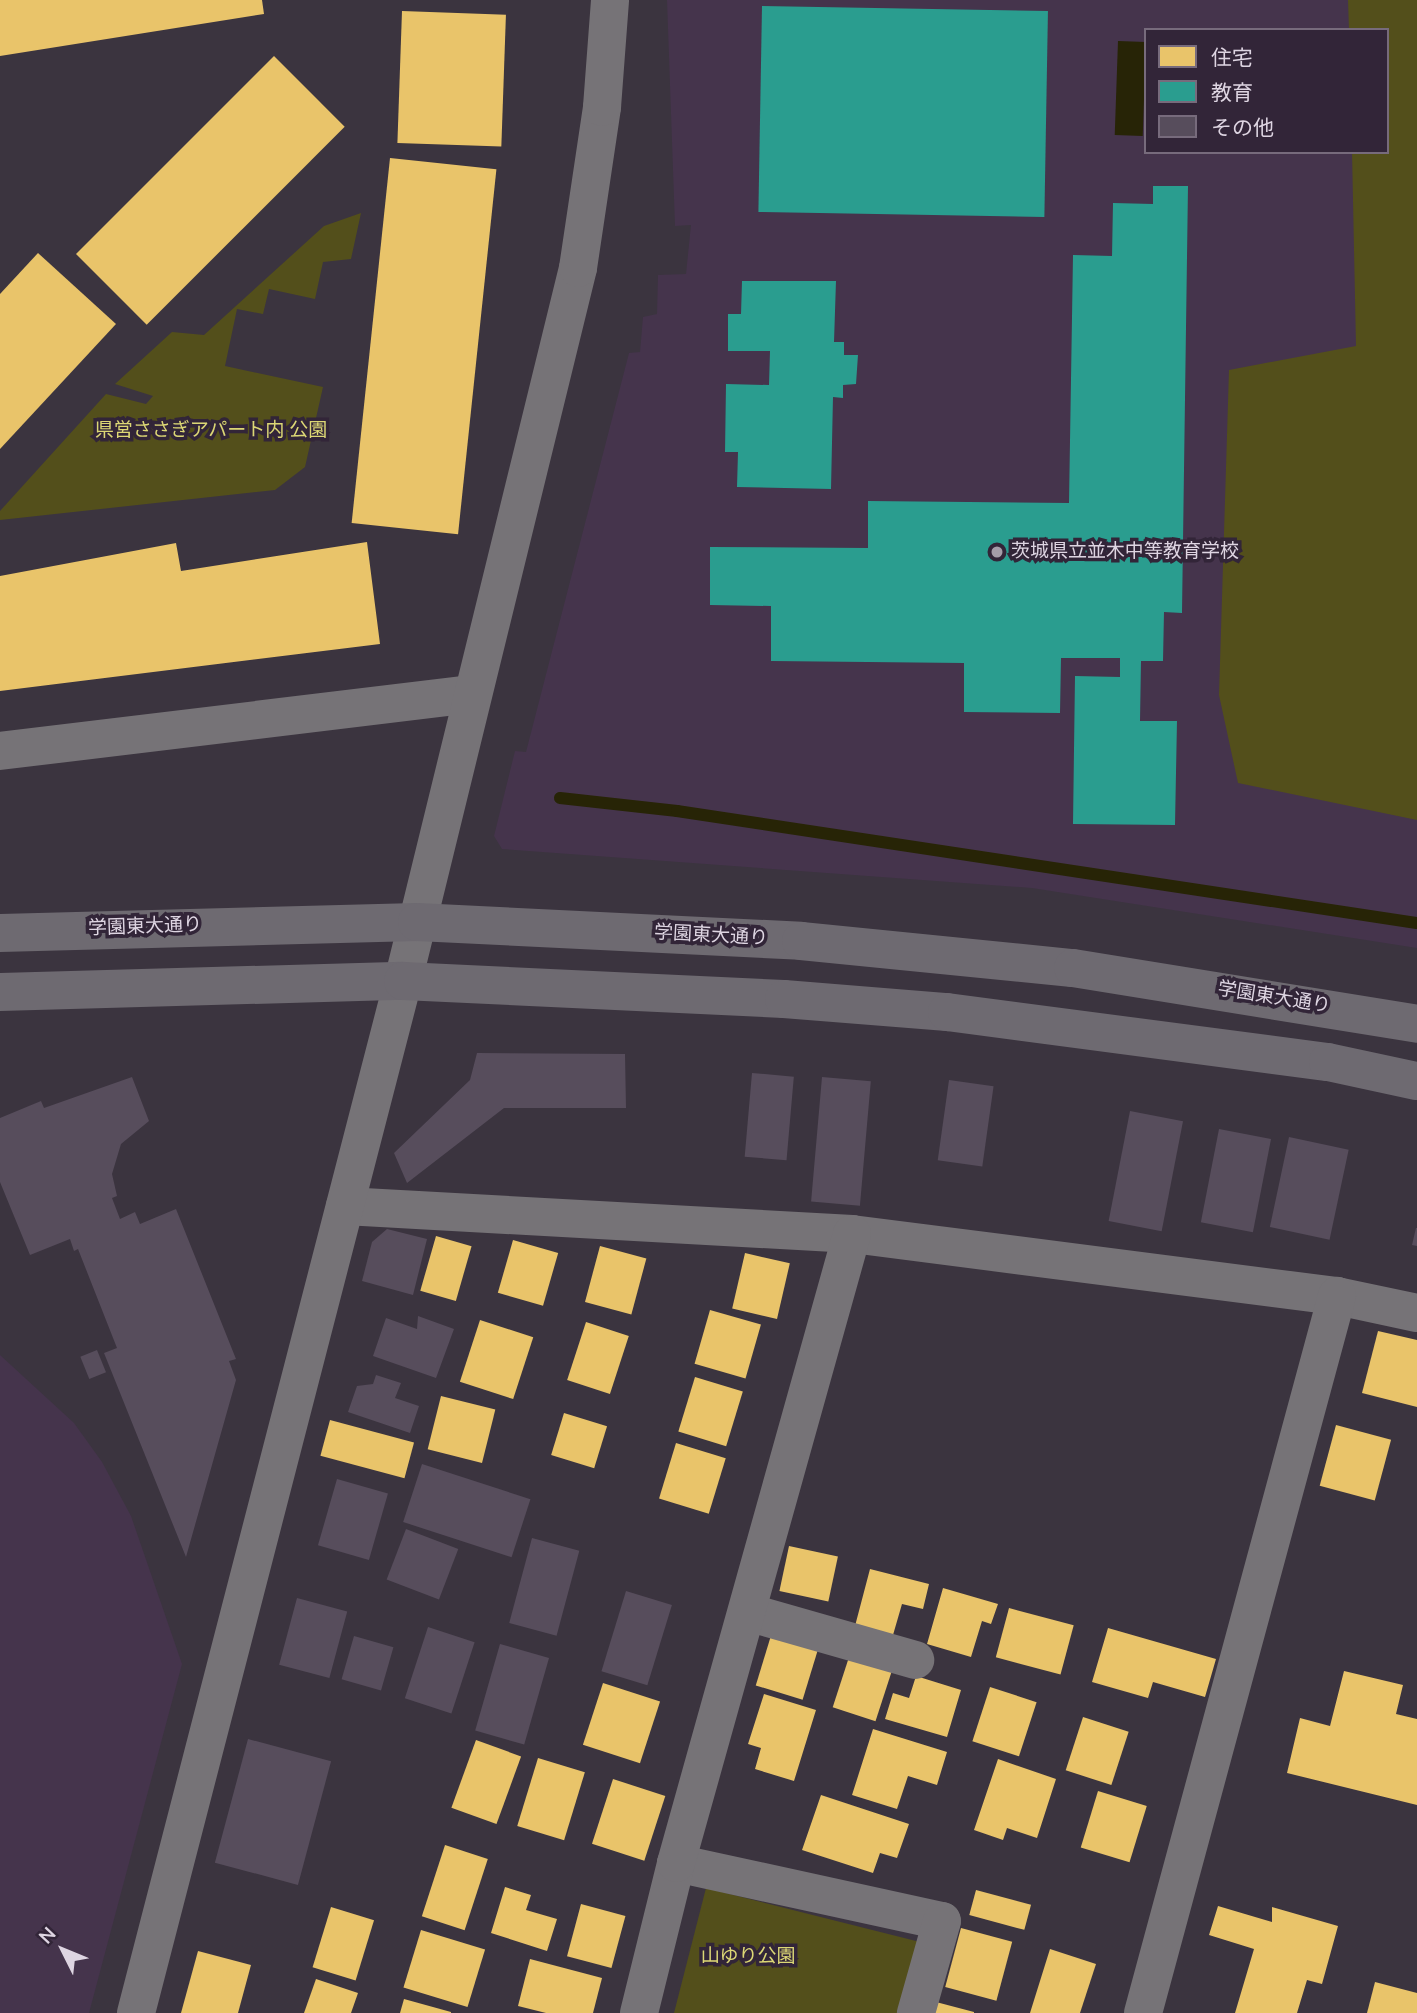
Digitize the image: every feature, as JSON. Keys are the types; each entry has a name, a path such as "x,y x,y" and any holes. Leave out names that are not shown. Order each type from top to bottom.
{"main road":[{"name":"学園東大通り","path":"0,933 417,922 801,941 1059,967 1417,1024"},
{"path":"0,992 404,981 784,999 947,1012 1328,1062 1417,1081"}],"street":[{"path":"136,2013 404,981 579,268 602,107 610,0"},
{"path":"0,751 473,694"},
{"path":"345,1206 852,1234 1336,1296 1417,1313"},
{"path":"639,2013 676,1863 852,1234"},
{"path":"1143,2013 1336,1296"},
{"path":"747,1612 915,1660"},
{"path":"676,1863 942,1921 916,2013"}],"shaded area":[{"name":"茨城県立並木中等教育学校","path":"667,0 1417,0 1417,948 1032,888 502,849 494,836 515,751 526,752 629,353 640,352 643,317 657,314 658,275 686,274 691,225 675,226"},
{"path":"1118,41 1144,42 1143,136 1115,135"},
{"path":"0,1355 74,1423 102,1462 131,1516 182,1664 89,2013 0,2013"}],"green space":[{"path":"1348,0 1417,0 1417,820 1238,783 1219,695 1229,370 1356,346 1352,154 1389,154 1389,28 1349,28"},
{"name":"県営ささぎアパート内 公園","path":"361,213 351,259 323,262 315,299 269,289 263,314 237,309 225,366 323,387 305,467 275,490 0,520 0,511 106,394 146,404 153,396 115,384 172,332 204,335 324,226"},
{"name":"山ゆり公園","path":"706,1888 920,1942 901,2013 674,2013"}],"building: 住宅":[{"path":"0,0 262,0 264,14 0,56"},
{"path":"402,11 506,15 501,147 397,143"},
{"path":"274,56 345,127 147,325 76,254"},
{"path":"390,158 496,169 458,534 352,523"},
{"path":"38,253 116,324 0,449 0,294"},
{"path":"367,542 380,644 0,691 0,576 176,543 181,571"},
{"path":"436,1236 472,1246 456,1301 420,1291"},
{"path":"513,1240 558,1253 543,1306 498,1293"},
{"path":"600,1246 646,1258 631,1314 585,1302"},
{"path":"745,1253 790,1263 777,1319 732,1309"},
{"path":"710,1310 761,1325 746,1378 695,1364"},
{"path":"480,1320 533,1337 513,1399 460,1382"},
{"path":"586,1322 629,1336 610,1394 567,1380"},
{"path":"1378,1331 1417,1340 1417,1407 1362,1393"},
{"path":"695,1377 743,1392 726,1446 678,1432"},
{"path":"441,1396 495,1410 482,1463 428,1449"},
{"path":"564,1413 607,1426 594,1468 551,1455"},
{"path":"330,1420 414,1443 404,1478 320,1456"},
{"path":"1336,1425 1391,1440 1375,1501 1320,1486"},
{"path":"676,1443 726,1458 709,1514 659,1498"},
{"path":"789,1546 838,1556 828,1601 779,1591"},
{"path":"870,1569 929,1584 923,1609 902,1604 893,1635 855,1626"},
{"path":"943,1588 998,1604 991,1624 982,1621 971,1657 927,1644"},
{"path":"1009,1608 1074,1625 1061,1675 996,1657"},
{"path":"1108,1628 1216,1659 1205,1697 1153,1682 1148,1698 1092,1682"},
{"path":"773,1629 820,1643 803,1700 756,1685"},
{"path":"850,1654 893,1668 875,1721 833,1707"},
{"path":"1344,1671 1403,1685 1396,1714 1417,1719 1417,1805 1287,1773 1300,1718 1330,1726"},
{"path":"916,1676 961,1690 947,1737 885,1719 893,1693 909,1698"},
{"path":"603,1683 660,1702 640,1763 583,1745"},
{"path":"990,1687 1037,1702 1019,1756 972,1741"},
{"path":"764,1694 816,1710 794,1781 755,1769 761,1748 748,1744"},
{"path":"1083,1717 1129,1732 1111,1785 1066,1770"},
{"path":"873,1729 947,1752 937,1785 908,1776 897,1809 852,1795"},
{"path":"476,1740 521,1756 496,1824 451,1808"},
{"path":"538,1758 585,1772 564,1840 517,1826"},
{"path":"998,1759 1056,1779 1037,1838 1007,1828 1003,1840 974,1830"},
{"path":"613,1779 665,1796 644,1861 592,1844"},
{"path":"1098,1791 1147,1806 1130,1862 1081,1847"},
{"path":"821,1795 909,1824 897,1858 880,1853 873,1873 802,1850"},
{"path":"445,1845 488,1859 465,1930 422,1916"},
{"path":"505,1887 531,1895 526,1910 557,1919 547,1951 491,1933"},
{"path":"976,1890 1031,1905 1024,1930 969,1915"},
{"path":"581,1904 625,1916 611,1968 567,1956"},
{"path":"1218,1906 1272,1922 1272,1907 1338,1926 1322,1984 1307,1980 1297,2013 1235,2013 1254,1949 1209,1935"},
{"path":"331,1907 374,1920 356,1980 313,1967"},
{"path":"961,1928 1012,1942 996,2001 945,1987"},
{"path":"421,1930 485,1950 468,2007 403,1987"},
{"path":"1050,1949 1096,1964 1080,2013 1030,2013"},
{"path":"198,1951 251,1965 238,2013 181,2013"},
{"path":"530,1959 602,1978 593,2013 546,2013 518,2006"},
{"path":"316,1979 358,1993 351,2013 304,2013"},
{"path":"1375,1982 1417,1993 1417,2013 1367,2013"},
{"path":"404,1999 451,2012 451,2013 400,2013"},
{"path":"936,2002 974,2012 974,2013 933,2013"}],"building: 教育":[{"path":"762,6 1048,11 1044,217 758,212"},
{"path":"1153,186 1188,186 1182,613 1164,612 1163,661 1141,661 1140,721 1177,721 1175,825 1073,824 1075,676 1120,677 1120,658 1061,658 1060,713 964,712 964,663 771,661 771,606 710,605 710,547 868,548 868,501 1069,503 1073,255 1112,256 1113,203 1153,204"},
{"path":"742,281 836,281 834,342 844,342 844,355 858,355 856,384 843,385 843,398 833,397 831,489 737,487 738,452 725,452 726,384 769,385 770,351 728,351 728,314 741,314"}],"building: その他":[{"path":"477,1053 625,1054 626,1108 504,1108 407,1183 394,1153 470,1080"},
{"path":"752,1073 794,1077 787,1160 745,1157"},
{"path":"132,1077 149,1121 121,1144 112,1174 117,1196 112,1198 120,1219 135,1212 140,1224 176,1209 236,1359 229,1361 236,1380 186,1557 104,1353 117,1348 78,1249 74,1251 70,1239 30,1255 0,1182 0,1118 41,1101 44,1108"},
{"path":"822,1077 871,1081 860,1206 811,1202"},
{"path":"949,1080 994,1086 982,1166 938,1160"},
{"path":"1130,1111 1183,1121 1162,1231 1109,1221"},
{"path":"1219,1129 1271,1139 1253,1232 1201,1222"},
{"path":"1289,1137 1349,1150 1330,1240 1270,1227"},
{"path":"1417,1228 1417,1246 1412,1245"},
{"path":"387,1229 427,1239 413,1295 362,1281 372,1242"},
{"path":"418,1316 454,1329 436,1378 373,1356 386,1318 417,1329"},
{"path":"97,1350 106,1372 89,1379 80,1357"},
{"path":"376,1375 401,1383 395,1398 419,1406 410,1433 348,1412 357,1386 373,1384"},
{"path":"422,1464 530,1499 512,1557 403,1522"},
{"path":"337,1479 388,1494 369,1560 318,1545"},
{"path":"406,1529 458,1549 439,1599 387,1579"},
{"path":"532,1538 579,1551 557,1636 509,1623"},
{"path":"626,1591 672,1605 647,1685 601,1671"},
{"path":"297,1598 347,1611 329,1678 279,1665"},
{"path":"428,1627 475,1642 451,1713 405,1698"},
{"path":"354,1636 393,1647 381,1691 342,1679"},
{"path":"500,1644 549,1658 524,1745 475,1731"},
{"path":"248,1739 331,1761 298,1885 215,1863"}],"waterway":[{"path":"560,798 677,811 1417,923"}],"place":[{"name":"茨城県立並木中等教育学校","path":"997,552"}]}
